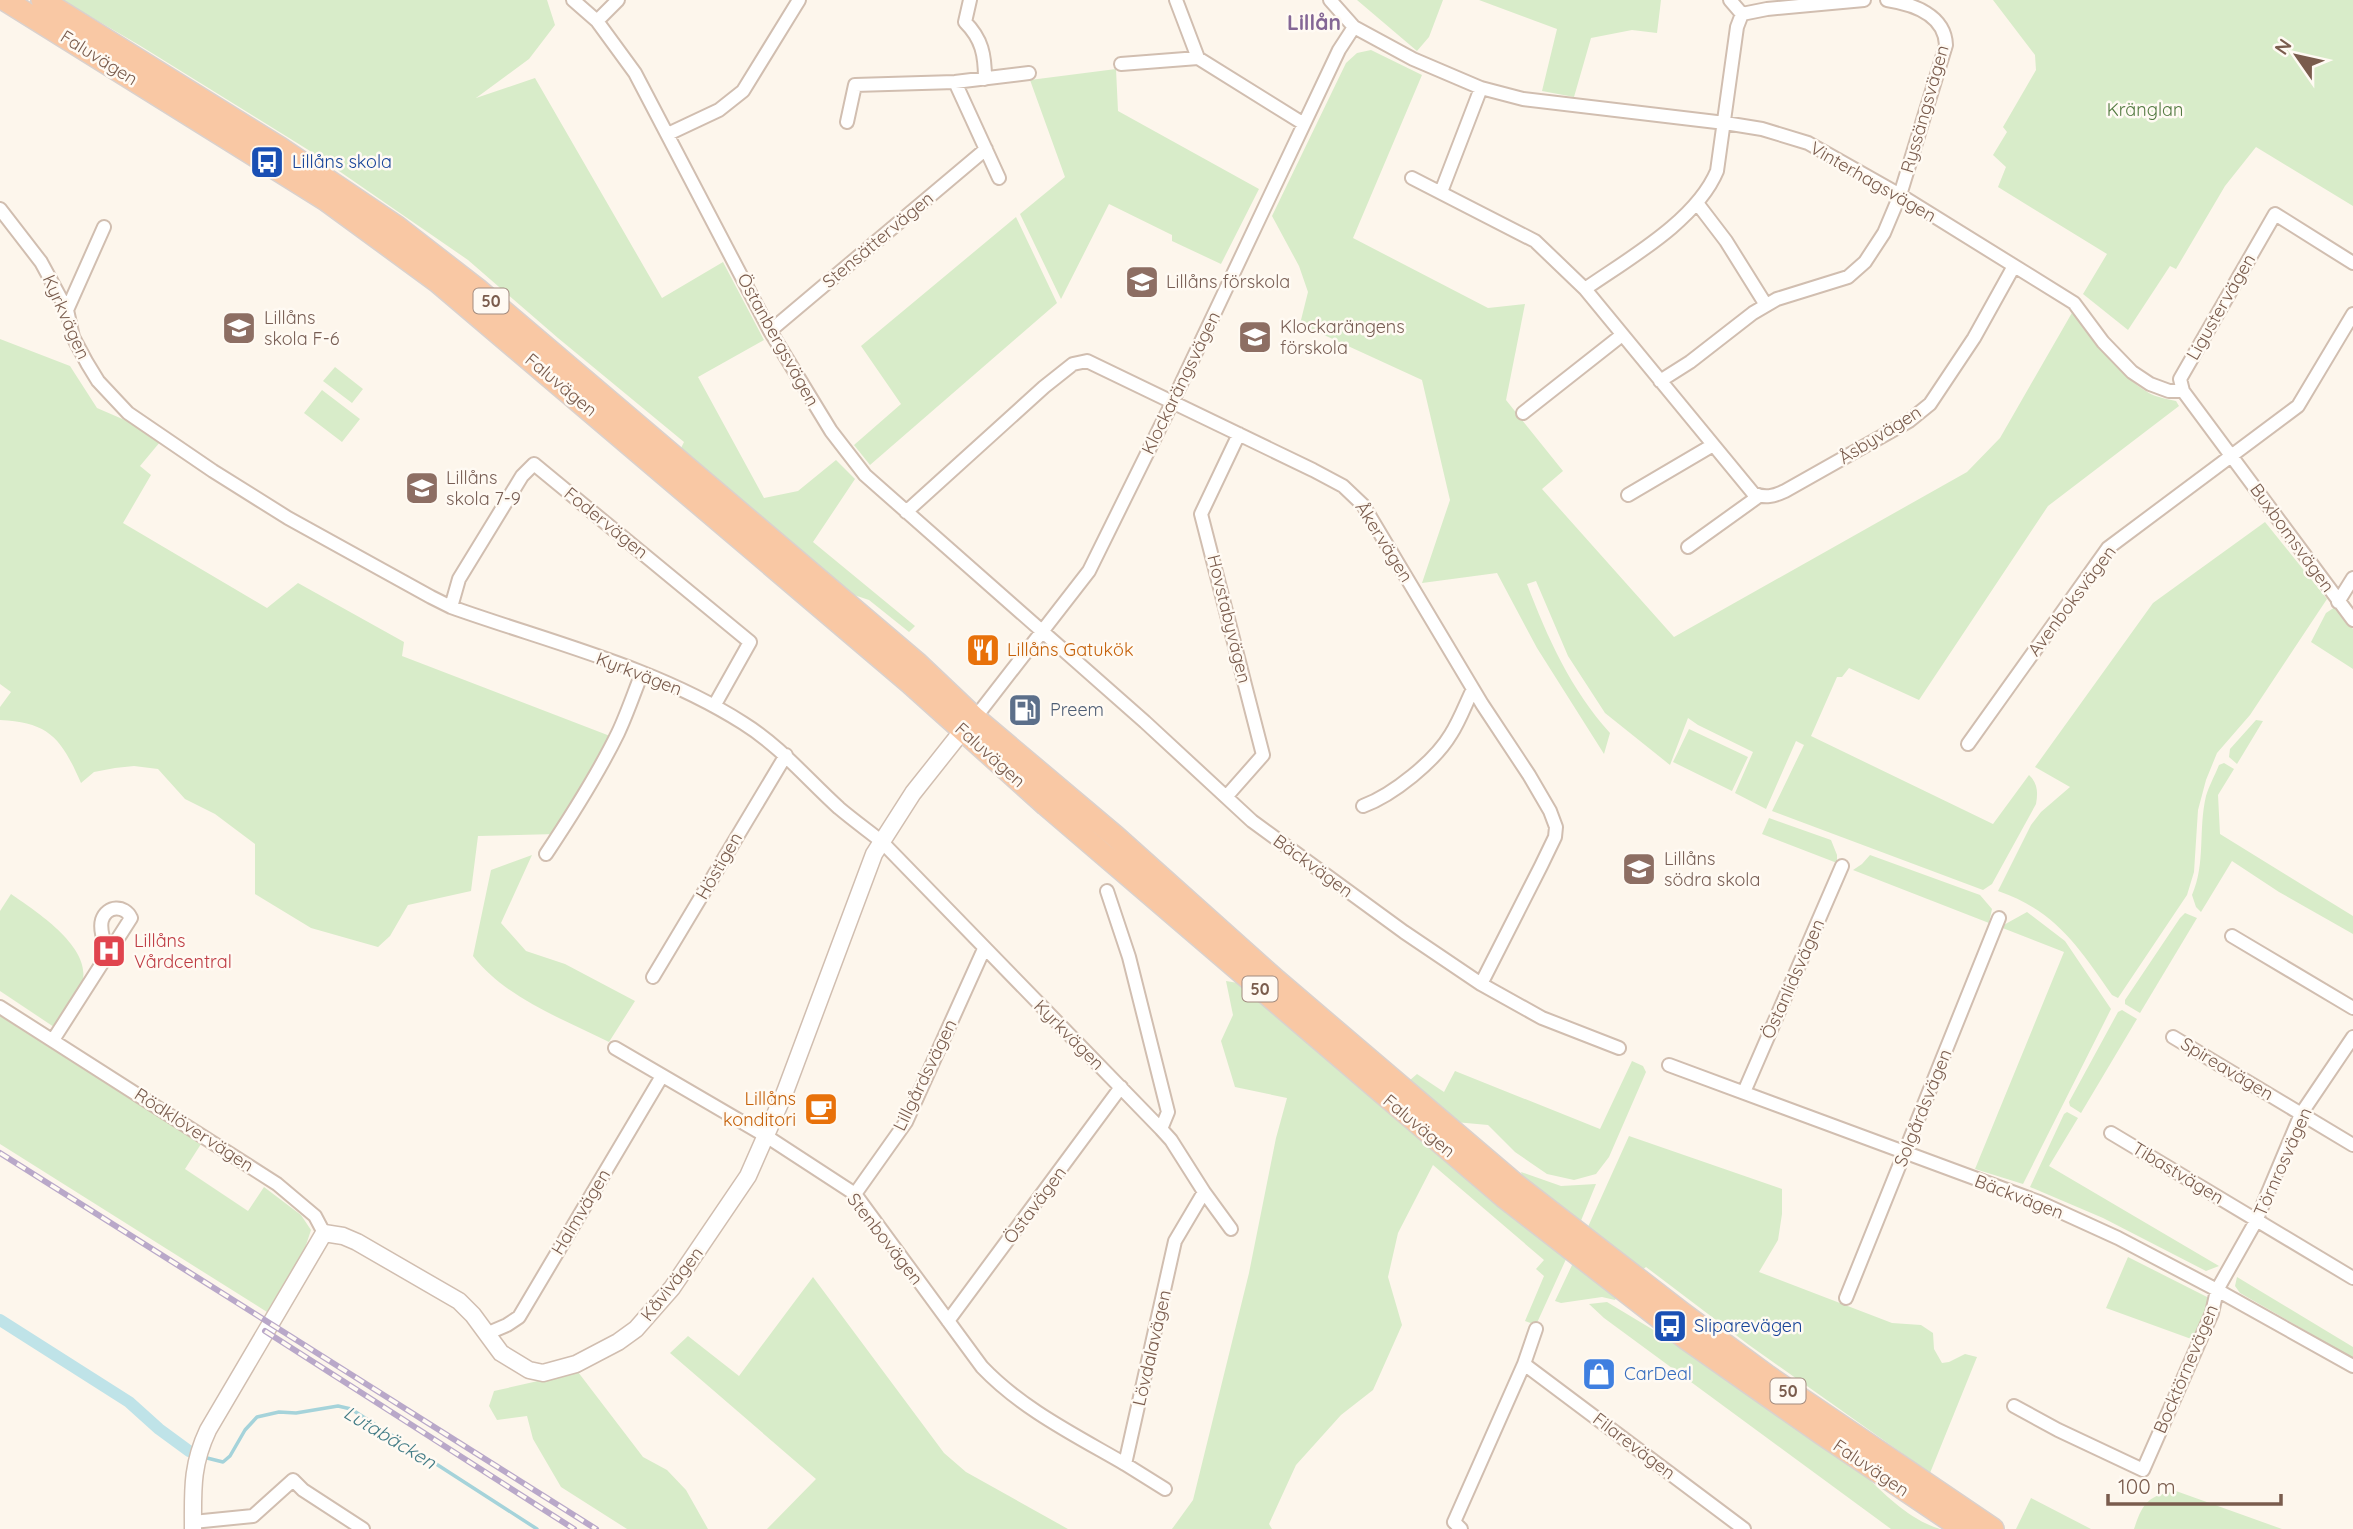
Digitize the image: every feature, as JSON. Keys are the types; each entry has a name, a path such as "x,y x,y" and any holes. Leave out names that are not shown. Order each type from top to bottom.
{"highway":[{"name":"Faluvägen","path":"5,0 267,162 396,250 906,667"},
{"name":"Faluvägen","path":"41,0 291,155 397,227 477,289 969,724 1116,837 1562,1233 1719,1362 1963,1529"},
{"name":"Faluvägen","path":"1588,1253 1993,1529"}],"street":[{"name":"Östanbergsvägen","path":"573,0 597,21 635,73 770,331 831,431 854,463 1043,633"},
{"path":"597,21 618,0"},
{"path":"668,134 719,110 743,91 799,0"},
{"path":"970,0 965,22 976,33 983,46 985,79"},
{"path":"1176,0 1198,58"},
{"name":"Vinterhagsvägen","path":"1329,0 1354,27 1413,60 1481,88 1523,100 1762,129 1808,143 1900,195 2074,303 2104,342 2132,372 2150,384 2169,391 2183,391"},
{"path":"1730,0 1742,15"},
{"path":"1742,15 1767,9 1864,0"},
{"name":"Ryssängsvägen","path":"1660,381 1766,305 1777,299 1848,277 1876,248 1900,195 1946,45 1945,33 1938,23 1919,9 1887,0"},
{"path":"1585,289 1670,228 1697,203 1711,185 1717,171 1737,27 1742,15"},
{"name":"Klockarängsvägen","path":"969,724 1089,571 1172,403 1339,50 1354,27"},
{"path":"1121,64 1198,58 1304,124"},
{"path":"847,122 855,85 955,82 1030,73"},
{"path":"955,82 999,178"},
{"path":"1441,192 1481,88"},
{"name":"Stensättervägen","path":"770,331 986,149"},
{"path":"1412,178 1535,242 1585,289 1759,496"},
{"path":"1697,203 1726,241 1766,305"},
{"name":"Kyrkvägen","path":"0,209 41,262 67,310 73,337 98,381 128,413 209,469 288,518 451,607 642,673 714,706 745,724 786,755 839,807 881,841 1161,1129 1231,1229"},
{"name":"Ligustervägen","path":"2183,391 2180,379 2275,214 2353,263"},
{"path":"67,310 104,227"},
{"name":"Åsbyvägen","path":"1688,547 1759,496 1772,496 1785,491 1909,421 1930,404 1974,338 2014,266"},
{"path":"2183,391 2232,456 2298,406 2353,314"},
{"path":"1523,413 1622,335"},
{"name":"Åkervägen","path":"906,512 1073,364 1087,361 1343,486 1356,497 1387,544 1473,689 1529,775 1556,827 1555,837 1546,856 1480,984"},
{"name":"Hovstabyvägen","path":"1226,797 1263,755 1201,514 1239,435"},
{"path":"1628,495 1713,444"},
{"name":"Buxbomsvägen","path":"2232,456 2353,620"},
{"name":"Avenboksvägen","path":"1968,744 2108,548 2232,456"},
{"name":"Fodervägen","path":"451,607 459,579 522,476 534,464 750,642 714,706"},
{"path":"2338,602 2353,578"},
{"name":"Bäckvägen","path":"1043,633 1252,821 1292,852 1480,984 1542,1018 1619,1048"},
{"path":"545,853 601,765 618,733 642,673"},
{"path":"1363,806 1404,783 1425,763 1451,735 1473,689"},
{"name":"Kåvivägen","path":"324,1233 343,1236 357,1242 452,1296 473,1315 501,1353 530,1370 543,1373 576,1364 618,1342 636,1329 672,1288 742,1186 785,1091 864,877 881,841 913,793 969,724"},
{"name":"Höstigen","path":"653,977 786,755"},
{"name":"Östanlidsvägen","path":"1744,1092 1842,866"},
{"path":"1107,891 1132,969 1168,1112 1161,1129"},
{"name":"Solgårdsvägen","path":"1846,1298 1999,918"},
{"path":"2232,936 2353,1008"},
{"name":"Lillgårdsvägen","path":"855,1194 906,1122 984,949"},
{"path":"53,1040 108,953"},
{"name":"Rödklövervägen","path":"0,1007 277,1184 315,1216 324,1233"},
{"name":"Spireavägen","path":"2174,1037 2353,1144"},
{"name":"Törnrosvägen","path":"2217,1290 2256,1220 2301,1114 2353,1037"},
{"name":"Stenbovägen","path":"615,1048 766,1136 855,1194 982,1367 1016,1399 1125,1464"},
{"name":"Bäckvägen","path":"1669,1065 2050,1207 2118,1238 2353,1366"},
{"name":"Halmvägen","path":"486,1334 519,1317 662,1076"},
{"name":"Östavägen","path":"948,1321 1121,1087"},
{"name":"Tibastvägen","path":"2111,1133 2353,1278"},
{"name":"Lövdalavägen","path":"1125,1464 1175,1241 1204,1192"},
{"path":"324,1233 208,1430 199,1450 191,1491 193,1526 253,1516 293,1480 303,1490 363,1529"},
{"name":"Bocktörnevägen","path":"2014,1406 2143,1470 2213,1313 2217,1290"},
{"path":"1457,1526 1536,1329"},
{"name":"Filarevägen","path":"1524,1364 1744,1529"},
{"path":"1125,1464 1165,1489"}],"green space":[{"path":"62,0 547,0 555,25 529,59 476,98 535,78 662,298 723,262 764,340 698,377 764,498 798,491 836,460 855,479 813,542 915,626 909,632 869,600 851,594 681,448 684,442 468,260 310,151"},
{"path":"1357,0 1443,0 1429,37 1417,51"},
{"path":"1479,0 1661,0 1657,33 1632,30 1591,38 1574,97 1542,91 1557,29"},
{"name":"Kränglan","path":"1993,0 2353,0 2353,206 2256,147 2225,186 2176,269 2170,266 2128,330 2083,294 2107,254 1998,187 2006,167 1993,155 2007,132 2003,127 2036,70 2035,55"},
{"path":"1371,50 1422,75 1353,238 1488,308 1525,304 1506,400 1563,471 1542,489 1674,637 1967,472 2000,438 2073,311 2107,356 2127,377 2152,394 2176,401 2179,406 2048,506 1919,700 1849,668 1842,677 1837,677 1811,736 1993,824 2029,775 2037,788 2036,804 1992,884 1983,890 1772,811 1804,745 1796,741 1766,809 1735,793 1753,752 1688,718 1670,765 1605,713 1568,656 1536,581 1527,584 1561,662 1583,699 1610,733 1604,754 1537,648 1497,573 1422,583 1450,500 1422,380 1300,324 1308,292 1299,266 1272,216 1346,63 1357,53"},
{"path":"1116,69 1118,111 1259,189 1221,264 1172,241 1172,235 1109,204 1061,299 1020,214 1065,177 1030,80"},
{"path":"1016,217 1057,303 870,465 854,445 901,404 861,346"},
{"path":"0,339 70,366 97,408 127,421 160,442 140,466 151,475 123,523 267,608 298,583 404,642 402,656 610,736 556,834 478,836 471,891 408,905 390,936 378,947 311,928 255,894 255,844 215,814 185,799 158,769 134,766 115,768 94,772 81,783 60,745 43,729 0,720 0,707 11,692 0,684"},
{"path":"335,367 363,389 352,403 323,381"},
{"path":"322,390 360,419 342,442 304,413"},
{"path":"2265,522 2327,599 2250,715 2217,753 2198,810 2194,872 2187,895 2118,998 2112,995 2077,947 2051,920 2018,899 1998,891 2031,825 2041,812 2070,787 2035,767 2153,603"},
{"path":"2335,607 2353,629 2353,669 2311,642 2326,613"},
{"path":"2256,720 2263,721 2237,764 2229,757 2230,749"},
{"path":"1689,729 1748,757 1732,791 1673,762"},
{"path":"2224,763 2234,769 2218,795 2220,834 2353,916 2353,934 2279,892 2232,861 2201,912 2196,907 2192,895 2199,871 2206,796 2219,765"},
{"path":"1769,818 1831,840 1837,863 1762,834"},
{"path":"532,855 501,923 526,951 565,964 635,1001 609,1042 518,996 473,956 491,870"},
{"path":"1870,855 1980,895 1992,909 1989,923 1853,870"},
{"path":"11,894 33,909 69,941 83,966 82,983 54,1027 0,991 0,911"},
{"path":"2027,912 2065,941 2111,1009 2023,1184 1975,1169 2064,952 2000,927"},
{"path":"2185,913 2197,918 2140,1013 2125,1004 2125,1000"},
{"path":"1226,981 1238,983 1567,1257 1536,1325 1525,1321 1544,1276 1536,1269 1544,1260 1433,1165 1398,1233 1388,1277 1402,1325 1373,1390 1341,1415 1296,1465 1269,1524 1272,1529 1172,1529 1193,1500 1249,1273 1276,1138 1287,1098 1235,1087 1221,1041 1233,1015"},
{"path":"2122,1010 2137,1019 2081,1113 2070,1106 2069,1102 2118,1012"},
{"path":"0,1016 201,1144 185,1169 248,1211 264,1187 301,1215 311,1230 305,1248 267,1312 0,1144"},
{"path":"1632,1061 1643,1066 1646,1072 1609,1157 1596,1174 1574,1180 1547,1174 1515,1152 1488,1125 1455,1122 1409,1081 1417,1074 1444,1092 1455,1071 1600,1129"},
{"path":"2067,1112 2078,1118 2049,1166 2219,1266 2206,1271 2103,1218 2030,1187"},
{"path":"1629,1136 1782,1189 1778,1240 1759,1272 1892,1323 1921,1325 1933,1333 1934,1349 1942,1363 1965,1354 1977,1357 1930,1473 1749,1345 1646,1267 1641,1271 1587,1229"},
{"path":"1521,1172 1561,1186 1596,1184 1580,1223 1522,1175"},
{"path":"2128,1257 2213,1300 2194,1340 2106,1308"},
{"path":"1573,1263 1617,1297 1615,1300 1602,1297 1561,1303 1555,1301"},
{"path":"813,1277 944,1453 966,1472 1068,1529 767,1529 816,1479 670,1353 688,1336 739,1376"},
{"path":"2237,1277 2353,1347 2353,1358 2240,1293 2235,1286"},
{"path":"1607,1302 1685,1349 1864,1474 1908,1513 1940,1529 1891,1529 1604,1318 1589,1304"},
{"path":"578,1372 643,1457 667,1470 686,1490 708,1529 627,1529 561,1487 533,1439 527,1416 497,1420 489,1406 494,1391"},
{"path":"2176,1491 2282,1529 2134,1529 2140,1512 2148,1502 2159,1495"},
{"path":"2031,1498 2091,1529 2016,1529"}],"waterway":[{"name":"Lutabäcken","path":"0,1320 129,1402 189,1451"},
{"name":"Lutabäcken","path":"207,1458 223,1462 257,1417 338,1406 351,1409 537,1529"}],"railway":[{"path":"0,1153 596,1529"},
{"path":"265,1331 574,1529"}],"place":[{"name":"Lillåns skola","path":"267,162"},
{"name":"Lillåns förskola","path":"1142,282"},
{"name":"Lillåns skola F-6","path":"239,328"},
{"name":"Klockarängens förskola","path":"1255,337"},
{"name":"Lillåns skola 7-9","path":"422,488"},
{"name":"Lillåns Gatukök","path":"983,650"},
{"name":"Preem","path":"1025,710"},
{"name":"Lillåns södra skola","path":"1639,869"},
{"name":"Lillåns Vårdcentral","path":"109,951"},
{"name":"Lillåns konditori","path":"821,1109"},
{"name":"Sliparevägen","path":"1670,1326"},
{"name":"CarDeal","path":"1599,1374"}],"district":[{"name":"Lillån","path":"1314,23"}]}
